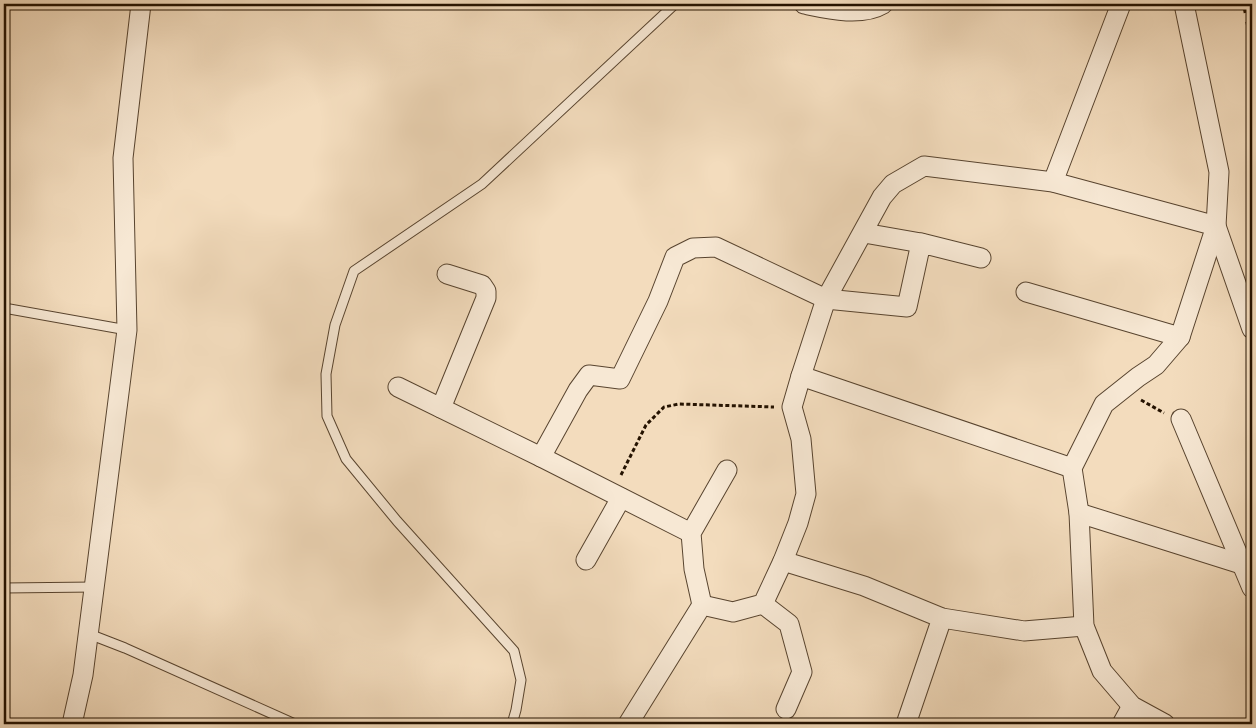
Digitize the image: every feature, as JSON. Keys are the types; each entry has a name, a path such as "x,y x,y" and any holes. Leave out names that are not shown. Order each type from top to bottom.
{"street":[{"path":"72,724 83,675 89,634 127,330 122,158 141,4"},
{"path":"804,4 831,10 876,8 883,4"},
{"path":"1053,182 1121,4"},
{"path":"1165,724 1132,706 1102,671 1084,626 1079,513 1072,468 1104,404 1156,365 1180,337 1216,226 1219,172 1184,4"},
{"path":"702,605 733,612 762,604 783,561 798,523 806,494 801,439 792,407 801,376 826,299 864,233 882,197 893,184 924,166 1053,182 1216,226"},
{"path":"1216,226 1252,329"},
{"path":"864,233 921,242 981,258"},
{"path":"541,457 589,374 620,379 658,301 675,257 693,248 716,248 826,299 907,306 921,242"},
{"path":"441,408 486,298 486,291 482,285 448,274"},
{"path":"1026,292 1180,337"},
{"path":"801,376 1072,468"},
{"path":"398,387 541,457 691,534"},
{"path":"1181,420 1247,561 1252,588"},
{"path":"628,724 702,605 694,569 691,534 728,470"},
{"path":"586,560 617,496"},
{"path":"1079,513 1247,561"},
{"path":"783,561 864,586 942,618 1024,631 1084,626"},
{"path":"762,604 789,624 802,672 786,709"},
{"path":"906,724 942,618"},
{"path":"1122,724 1132,706"}],"lane":[{"path":"512,724 521,680 514,651 397,521 346,458 327,416 326,374 335,325 354,271 482,184 674,4"},
{"path":"4,308 127,330"},
{"path":"4,588 95,587"},
{"path":"89,634 125,648 295,724"}],"path":[{"path":"1112,397 1134,397 1163,413 1181,420"},
{"path":"617,496 646,424 664,407 680,404 792,407"}],"railway":[{"path":"1244,4 1252,46"}]}
